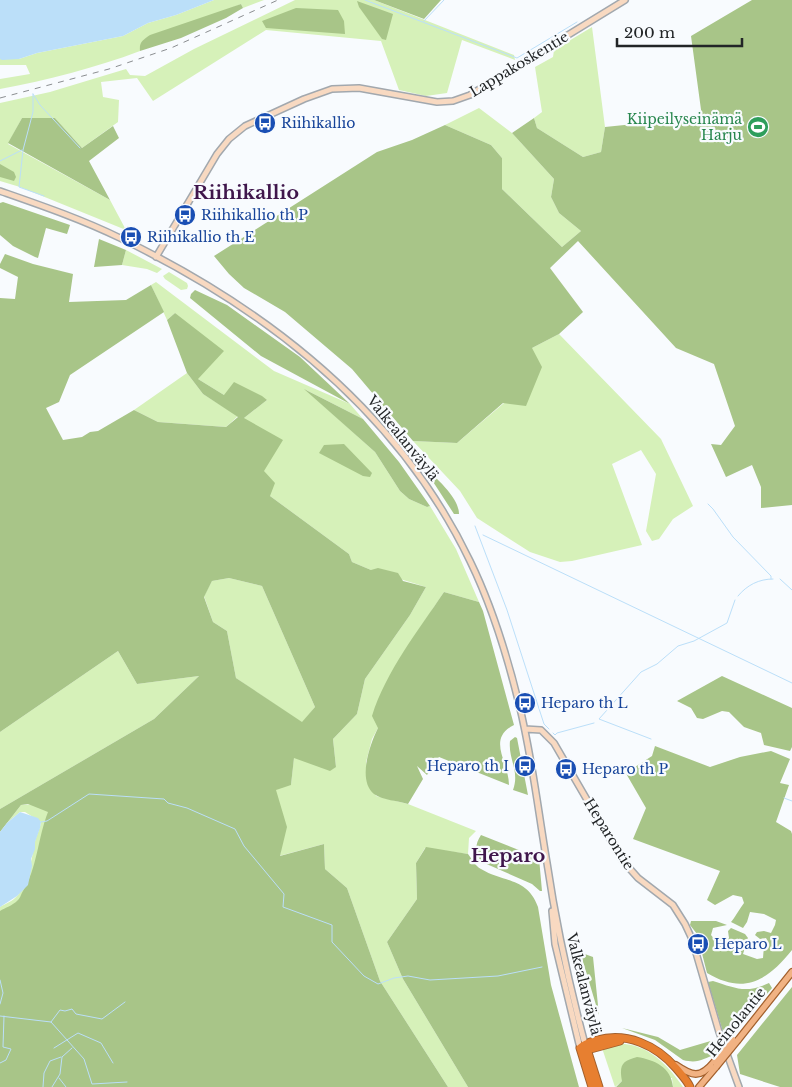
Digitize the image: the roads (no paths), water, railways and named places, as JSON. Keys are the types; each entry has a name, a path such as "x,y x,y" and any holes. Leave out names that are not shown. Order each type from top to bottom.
{"highway":[{"path":"584,1047 601,1039 629,1039 641,1043 654,1049 670,1061 690,1087"},
{"name":"Valkealanväylä","path":"584,1047 592,1087"},
{"name":"Valkealanväylä","path":"584,1047 599,1087"}],"main road":[{"name":"Lappakoskentie","path":"156,257 217,154 229,139 245,126 319,93 338,88 360,88 428,102 444,102 462,98 470,95 625,0"},
{"name":"Valkealanväylä","path":"0,191 43,205 119,237 223,295 286,338 367,410 400,449 439,506 463,546 478,577 504,647 525,729 550,886 584,1047"},
{"name":"Heparontie","path":"525,729 541,730 554,742 622,860 638,878 672,906 685,924 692,939 718,1026 739,1087"},
{"name":"Heinolantie","path":"699,1087 792,972"},
{"path":"670,1061 687,1072 695,1074 705,1072 715,1065"}],"water":[{"path":"0,0 214,0 176,15 148,23 123,36 37,53 19,59 2,60 0,59"},
{"path":"20,812 38,818 41,822 31,859 32,866 28,885 17,896 0,907 0,832"}],"waterway":[{"path":"365,0 517,58 577,22"},
{"path":"424,21 444,0"},
{"path":"33,94 33,112 23,150 19,187 44,196"},
{"path":"33,94 40,105 80,148"},
{"path":"0,161 22,150"},
{"path":"708,504 733,537 771,576 771,579"},
{"path":"475,526 507,610 544,724 549,729"},
{"path":"483,535 792,683"},
{"path":"738,596 754,583 773,579"},
{"path":"780,579 792,590"},
{"path":"651,739 599,719 641,672 657,664 678,646 694,641 727,623 735,600"},
{"path":"553,733 555,735 594,723"},
{"path":"41,822 47,821 89,794 164,799 168,803 187,808 235,829 244,846 284,894 283,907 332,925 332,942 364,976 378,984 394,978 408,976 430,980 498,976 542,967"},
{"path":"784,798 792,801"},
{"path":"0,980 3,993 0,1004"},
{"path":"51,1022 60,1010 72,1009 76,1014 102,1019 125,1002"},
{"path":"0,1016 51,1022 84,1059 92,1084 127,1082"},
{"path":"0,1063 6,1060 11,1049 3,1047 4,1016"},
{"path":"54,1048 78,1033 101,1043 113,1063"},
{"path":"52,1087 60,1074 62,1057 72,1048"},
{"path":"43,1087 44,1073 50,1061 61,1057"},
{"path":"59,1078 66,1087"}],"railway":[{"path":"0,98 109,69 171,48 278,0"}],"place":[{"name":"Riihikallio","path":"265,123"},
{"name":"Kiipeilyseinämä Harju","path":"758,127"},
{"name":"Riihikallio th P","path":"185,215"},
{"name":"Riihikallio th E","path":"131,237"},
{"name":"Heparo th L","path":"525,703"},
{"name":"Heparo th I","path":"525,766"},
{"name":"Heparo th P","path":"566,769"},
{"name":"Heparo L","path":"698,944"}],"district":[{"name":"Riihikallio","path":"246,192"},
{"name":"Heparo","path":"508,855"}]}
